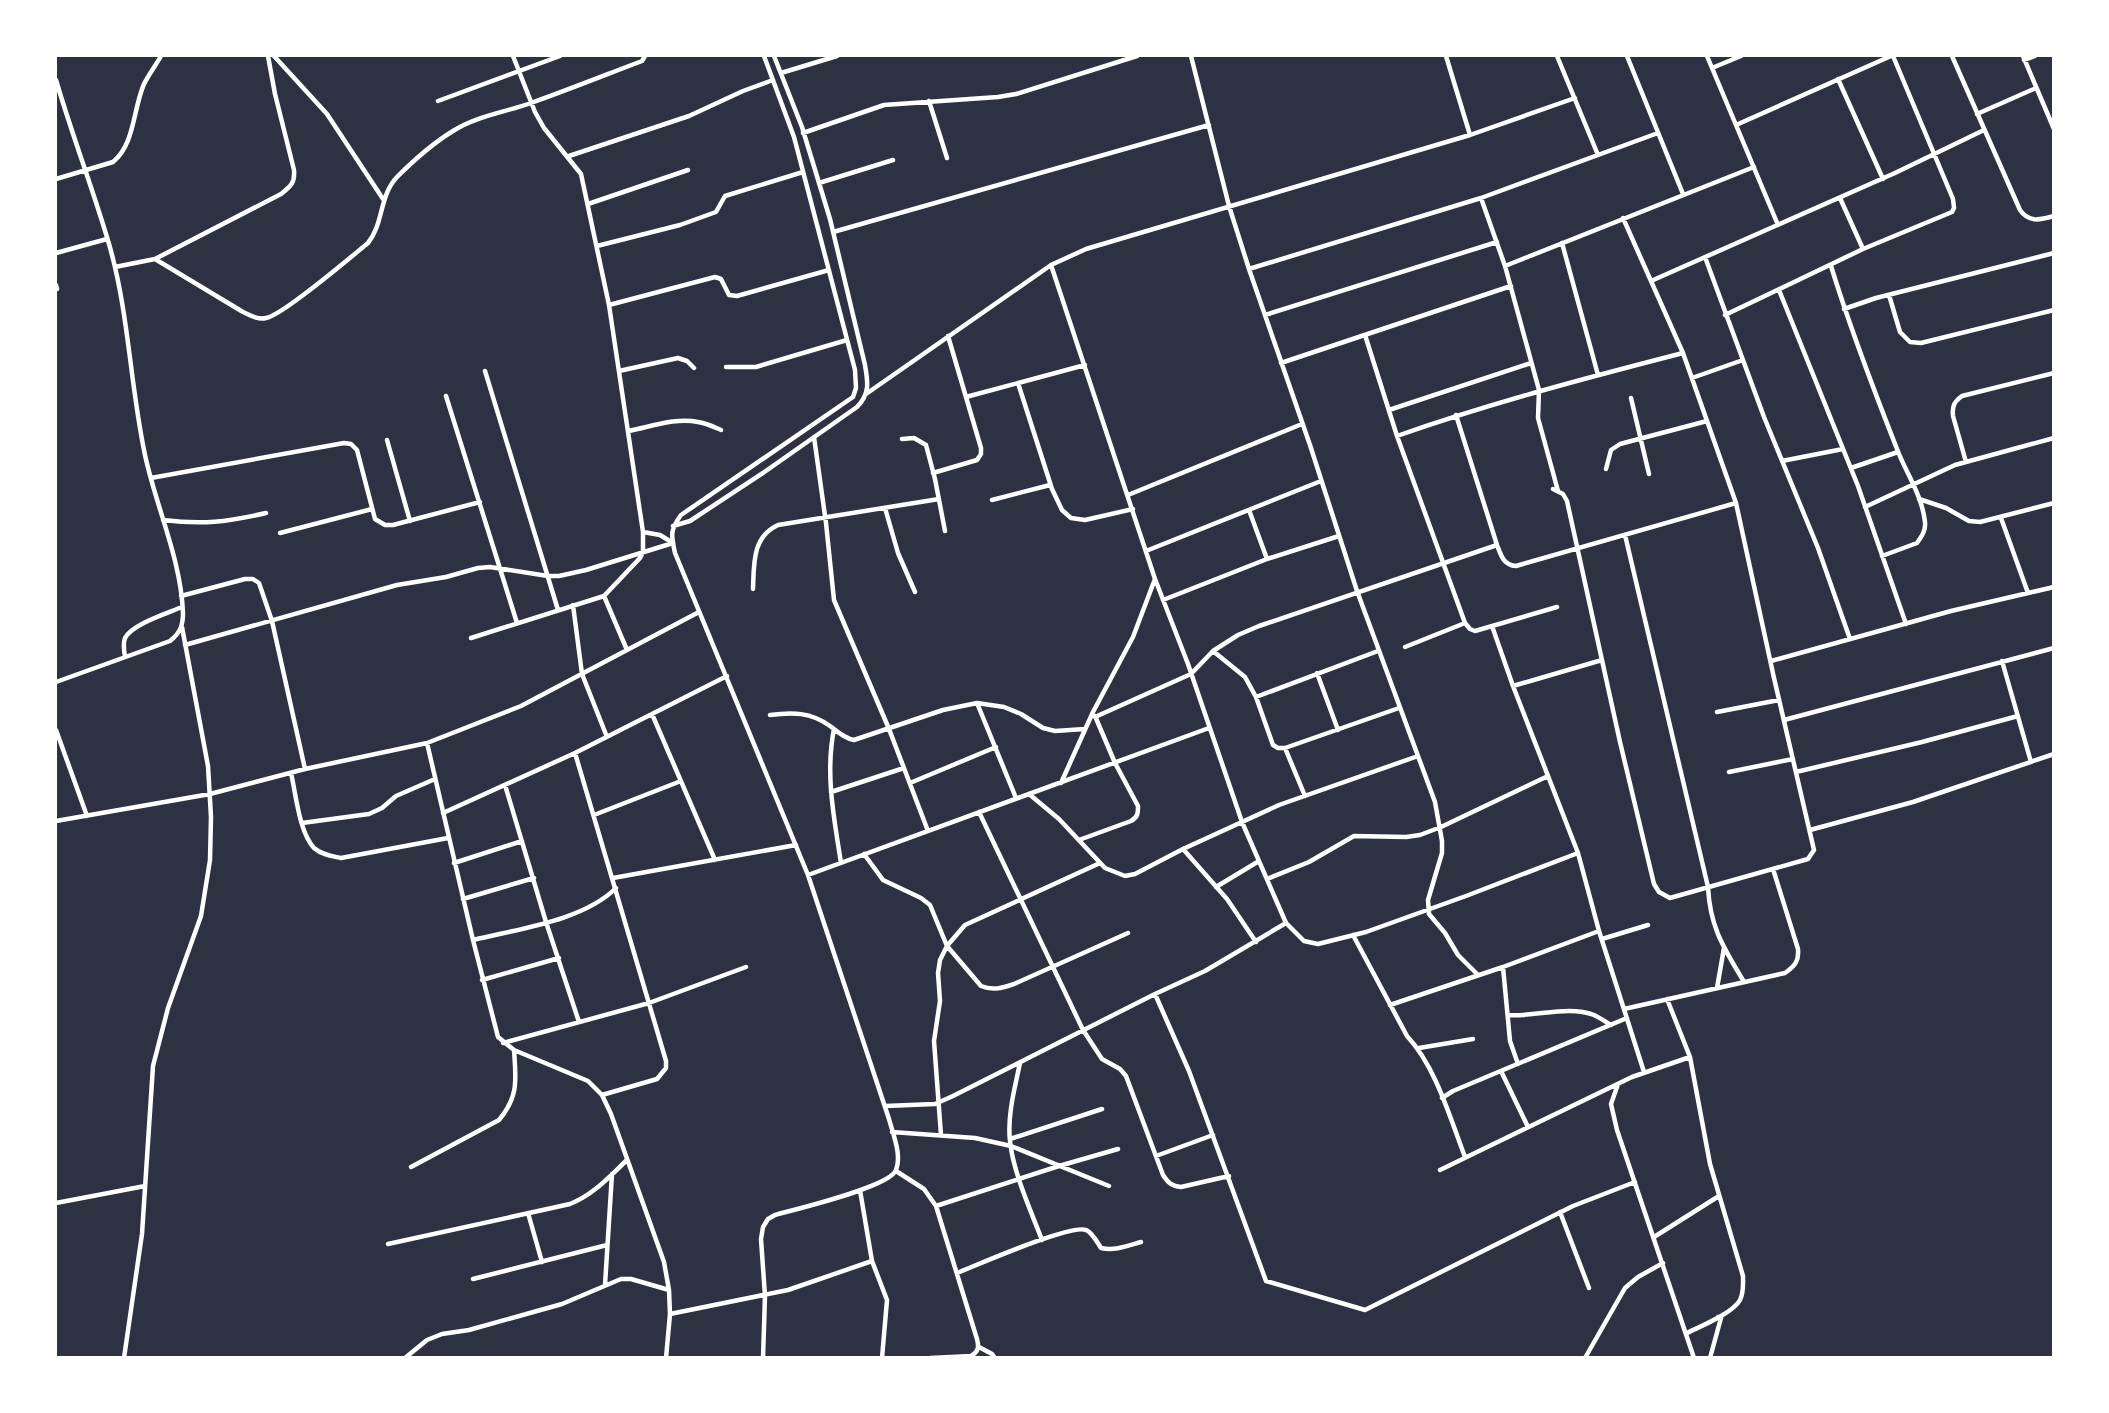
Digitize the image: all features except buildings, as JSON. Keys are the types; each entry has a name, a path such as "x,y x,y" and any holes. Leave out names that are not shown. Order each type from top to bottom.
{"street":[{"path":"56,179 114,162 123,152 144,83 161,56"},
{"path":"114,267 155,259 282,194 292,186 295,179 294,170 268,56"},
{"path":"274,56 327,114 383,199"},
{"path":"471,638 604,596 643,552 643,532 609,305 581,174 569,156 544,128 531,103 513,56"},
{"path":"438,101 560,56"},
{"path":"155,259 243,312 256,318 266,318 286,306 368,243 375,234 380,220 383,199 397,178 454,130 642,61 645,56"},
{"path":"763,1358 765,1296 761,1239 763,1227 768,1219 860,1190 891,1177 896,1171 897,1150 885,1106 808,875 675,553 673,543 673,526 687,510 853,397 856,388 856,376 794,137 764,56"},
{"path":"774,56 803,133 833,232 865,365 868,386 866,394"},
{"path":"781,74 837,56"},
{"path":"803,133 884,105 1016,94 1137,56"},
{"path":"1191,56 1229,206 1249,269 1357,591 1435,802 1441,827 1442,853 1427,910 1458,955 1478,975"},
{"path":"1446,56 1470,135"},
{"path":"1557,56 1598,155"},
{"path":"1627,56 1683,194"},
{"path":"1707,56 1778,225"},
{"path":"1712,68 1741,56"},
{"path":"1725,315 1863,249 1952,212 1954,208 1953,200 1892,56 1736,125"},
{"path":"1952,56 2020,210 2024,216 2032,220 2054,216"},
{"path":"2035,56 2024,58 2054,129"},
{"path":"1838,79 1883,179"},
{"path":"56,80 107,239 121,296 145,453 173,555 181,596 182,627 208,766 210,794 211,828 206,891 192,943 168,1008 153,1066 142,1234 124,1358"},
{"path":"569,156 689,116 743,91 773,81"},
{"path":"1977,114 2036,88"},
{"path":"673,526 690,521 814,437 857,407 866,394 1051,265 1086,249 1470,135 1575,98"},
{"path":"929,101 947,158"},
{"path":"2047,114 2054,111"},
{"path":"833,232 1209,125"},
{"path":"1651,281 1883,179 1984,130"},
{"path":"1249,269 1481,198 1658,133"},
{"path":"819,183 893,160"},
{"path":"1506,266 1754,167"},
{"path":"588,204 688,170"},
{"path":"597,246 693,221 719,210 722,199 729,194 803,172"},
{"path":"1481,198 1506,266 1539,390 1538,418 1555,490 1563,494 1567,501 1576,549 1654,884 1659,892 1670,898 1808,859 1814,850 1737,502 1683,353 1623,219"},
{"path":"1840,198 1863,249"},
{"path":"56,253 107,239"},
{"path":"1265,315 1497,242"},
{"path":"1562,243 1598,375"},
{"path":"1844,309 2054,252"},
{"path":"1705,258 1725,315 1818,548 1850,639"},
{"path":"1051,265 1155,579 1191,674 1242,822 1286,923 1304,941 1318,944 1353,935 1427,910 1578,853"},
{"path":"1831,266 1844,309 1898,452 1915,486 1925,521 1925,530 1917,543 1882,555"},
{"path":"609,305 718,277 722,279 729,295 737,296 829,270"},
{"path":"1281,363 1511,286"},
{"path":"1779,290 1851,468 1906,624"},
{"path":"1889,295 1900,333 1910,342 1921,343 2054,310"},
{"path":"1365,335 1397,436 1465,623 1475,631 1557,607"},
{"path":"933,473 977,460 981,454 948,336"},
{"path":"726,367 756,367 847,340"},
{"path":"1397,436 1539,390 1683,353"},
{"path":"619,371 678,358 687,361 694,368"},
{"path":"1692,378 1743,360"},
{"path":"1389,410 1531,363"},
{"path":"966,397 1084,365"},
{"path":"485,371 558,610"},
{"path":"1966,462 1953,416 1954,402 1962,396 2054,373"},
{"path":"1018,383 1050,485 1062,510 1071,518 1085,520 1133,509"},
{"path":"446,396 517,623"},
{"path":"1630,399 1648,474"},
{"path":"1456,415 1497,545 1504,562 1510,566 1737,502"},
{"path":"628,431 687,421 699,422 721,430"},
{"path":"1606,469 1614,447 1620,444 1707,421"},
{"path":"1128,495 1302,424"},
{"path":"814,437 826,518 834,600 889,729 928,831"},
{"path":"902,439 914,438 926,446 945,531"},
{"path":"1865,507 1966,462 2054,438"},
{"path":"387,440 410,520"},
{"path":"151,477 345,443 351,444 357,450 375,519 385,525 480,502"},
{"path":"1782,461 1843,449"},
{"path":"1851,468 1898,452"},
{"path":"1146,551 1321,481"},
{"path":"992,500 1050,485"},
{"path":"753,589 756,549 767,530 778,525 939,499"},
{"path":"1919,499 1946,508 1969,521 1980,522 2054,503"},
{"path":"885,508 898,553 915,592"},
{"path":"280,533 372,509"},
{"path":"1249,510 1267,559"},
{"path":"163,520 227,522 266,513"},
{"path":"2001,518 2028,593"},
{"path":"643,532 660,535 673,543"},
{"path":"1625,535 1708,887 1712,922 1744,982"},
{"path":"1163,600 1267,559 1339,536"},
{"path":"185,645 397,585 446,577 478,568 500,568 559,576 673,543"},
{"path":"1095,717 1191,674 1214,651 1238,635 1258,626 1497,545"},
{"path":"181,596 245,579 253,579 259,583 272,621 305,769"},
{"path":"1061,783 1093,712 1133,636 1155,579"},
{"path":"1771,661 2054,586"},
{"path":"604,596 627,650"},
{"path":"573,605 582,674 607,737"},
{"path":"125,657 124,641 127,634 139,626 182,607"},
{"path":"56,821 210,794 305,769 427,743 521,706 699,612"},
{"path":"1405,647 1465,623"},
{"path":"1492,626 1578,853 1599,931 1644,1072"},
{"path":"56,682 170,641 178,635 182,627"},
{"path":"1784,720 2054,648"},
{"path":"1214,651 1245,677 1256,697 1273,745 1278,748 1285,748 1399,708"},
{"path":"1256,697 1378,651"},
{"path":"1513,686 1602,660"},
{"path":"2002,661 2031,762"},
{"path":"1317,673 1338,730"},
{"path":"442,813 575,753 726,676"},
{"path":"1717,712 1779,700"},
{"path":"977,703 1016,798"},
{"path":"770,715 785,713 813,716 846,739 854,740 951,708 977,703 1004,706 1043,728 1055,731 1085,729"},
{"path":"1079,840 1136,818 1138,806 1115,764 1093,712"},
{"path":"652,714 715,860"},
{"path":"1796,772 2018,716"},
{"path":"808,875 1209,728"},
{"path":"834,729 829,768 841,863"},
{"path":"56,730 87,816"},
{"path":"427,743 482,980 498,1037 514,1050 588,1081 602,1095 611,1114 664,1262 670,1314 666,1358"},
{"path":"910,783 996,747"},
{"path":"1285,748 1305,796"},
{"path":"56,755 64,752"},
{"path":"575,753 666,1061 666,1068 657,1079 602,1095"},
{"path":"1809,830 1913,802 2054,754"},
{"path":"1029,794 1059,819 1105,868 1125,876 1135,874 1183,849 1305,796 1418,756"},
{"path":"1729,772 1793,759"},
{"path":"831,792 904,768"},
{"path":"291,773 306,834 314,847 326,855 341,858 448,838"},
{"path":"1267,879 1309,862 1354,836 1420,835 1548,776"},
{"path":"302,823 369,814 382,808 396,796 435,778"},
{"path":"594,815 681,781"},
{"path":"505,785 579,1022"},
{"path":"979,812 1083,1030 1102,1059 1126,1076 1167,1182 1181,1187 1229,1176"},
{"path":"454,863 522,841"},
{"path":"613,878 796,845"},
{"path":"1183,849 1227,899 1256,942"},
{"path":"864,854 883,880 921,898 930,905 947,946 981,986 989,989 1014,984 1128,933"},
{"path":"1216,887 1259,861"},
{"path":"941,1135 934,1041 940,1001 938,974 940,960 947,946 965,925 1100,863"},
{"path":"1624,1009 1785,972 1795,965 1798,949 1773,869"},
{"path":"463,899 534,878"},
{"path":"473,940 572,914 595,904 616,888"},
{"path":"885,1106 938,1102 1205,971 1286,923"},
{"path":"1602,939 1648,926"},
{"path":"1390,1005 1503,967 1599,931"},
{"path":"1353,935 1407,1036 1419,1048 1465,1157"},
{"path":"1717,988 1724,948"},
{"path":"482,980 559,958"},
{"path":"503,1043 650,1003 746,967"},
{"path":"1503,967 1510,1041 1518,1064"},
{"path":"1155,994 1189,1071 1266,1281 1365,1310 1560,1212 1635,1182"},
{"path":"1667,999 1690,1057 1710,1164 1743,1276 1743,1290 1734,1308 1687,1333"},
{"path":"1508,1015 1582,1012 1611,1025"},
{"path":"1442,1098 1627,1018"},
{"path":"1419,1048 1473,1039"},
{"path":"411,1167 500,1120 509,1108 515,1091 514,1050"},
{"path":"1440,1170 1644,1072 1690,1057"},
{"path":"1020,1062 1014,1089 1010,1139 1020,1179 1042,1240"},
{"path":"1501,1071 1528,1126"},
{"path":"1618,1084 1612,1097 1612,1113 1694,1358"},
{"path":"1010,1139 1102,1109"},
{"path":"892,1132 975,1138 1011,1146 1109,1186"},
{"path":"1156,1156 1213,1135"},
{"path":"936,1206 1118,1149"},
{"path":"388,1244 583,1199 595,1191 627,1160"},
{"path":"896,1171 924,1189 936,1206 979,1347 971,1356 930,1358"},
{"path":"605,1286 612,1174"},
{"path":"56,1203 145,1186"},
{"path":"860,1190 872,1261 887,1300 882,1358"},
{"path":"1654,1237 1719,1196"},
{"path":"1560,1212 1589,1288"},
{"path":"528,1213 542,1262"},
{"path":"957,1272 1075,1230 1085,1229 1101,1248 1114,1250 1141,1242"},
{"path":"473,1279 607,1245"},
{"path":"670,1314 765,1296 872,1261"},
{"path":"1585,1358 1625,1288 1638,1277 1663,1263"},
{"path":"405,1358 427,1340 442,1334 469,1330 562,1304 621,1279 631,1279 669,1290"},
{"path":"1710,1358 1721,1318 1718,1317"},
{"path":"979,1347 995,1358"}]}
